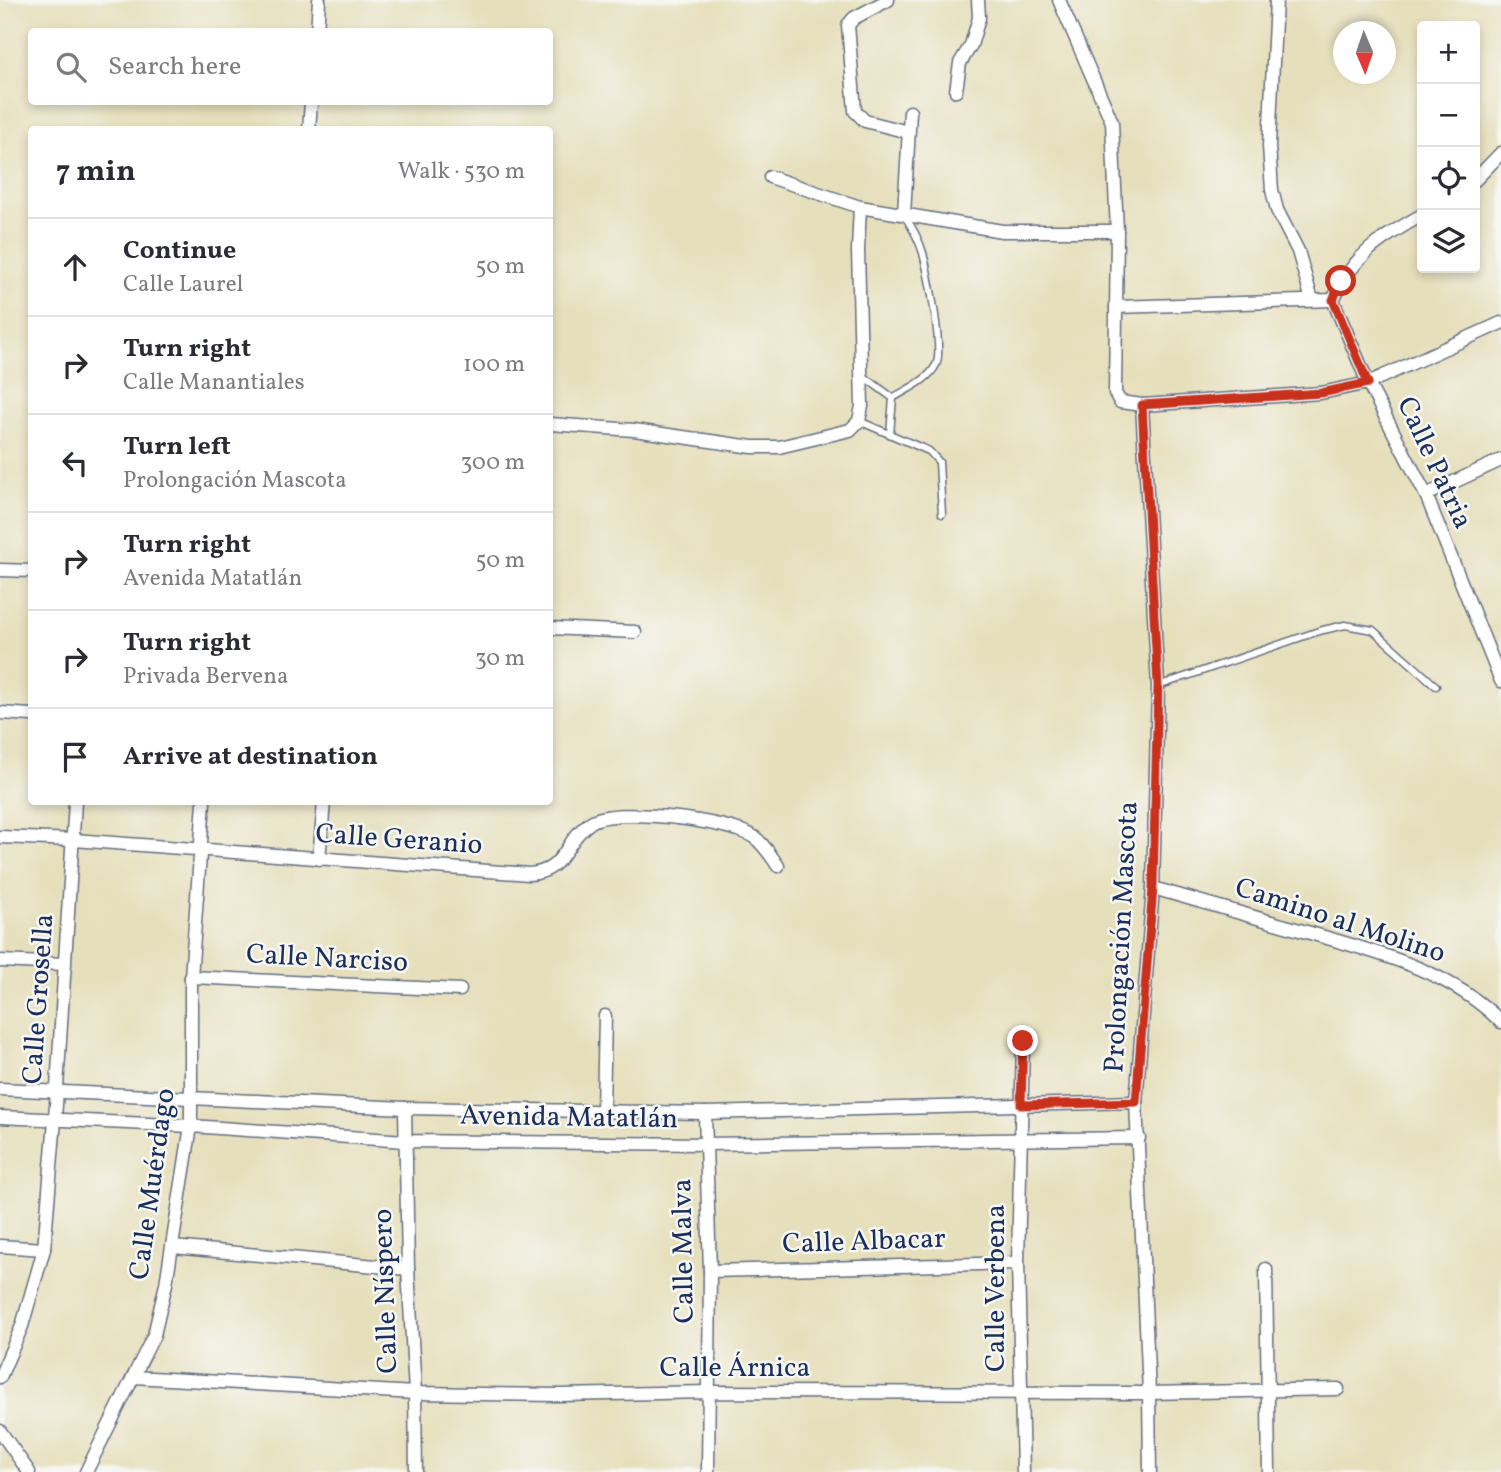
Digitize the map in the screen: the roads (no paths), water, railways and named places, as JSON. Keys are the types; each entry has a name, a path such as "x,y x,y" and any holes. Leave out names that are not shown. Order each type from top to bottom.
{"street":[{"path":"317,28 319,0"},
{"path":"888,0 854,18 848,25 855,111 865,121 908,132"},
{"path":"956,90 960,64 971,45 979,18 978,0"},
{"path":"1059,0 1112,122 1118,231 1115,393 1120,402 1142,405 1321,393 1368,383 1501,323"},
{"path":"1276,0 1269,146 1272,190 1277,210 1298,251 1312,300"},
{"path":"309,126 312,105"},
{"path":"904,214 910,113"},
{"path":"1480,175 1501,153"},
{"path":"770,177 860,207 1002,232 1118,231"},
{"path":"553,424 634,430 752,447 779,447 850,430 859,421 862,406 858,250 860,207"},
{"path":"1116,307 1333,300 1351,266 1369,248 1417,218"},
{"name":"Calle Patria","path":"1333,300 1368,383 1426,495 1501,681"},
{"name":"Prolongación Mascota","path":"1142,405 1158,685 1153,888 1136,1102 1150,1472"},
{"path":"1426,495 1501,460"},
{"path":"0,570 28,571"},
{"path":"553,628 635,632"},
{"path":"0,713 28,715"},
{"name":"Calle Grosella","path":"0,1377 3,1361 22,1326 44,1249 57,1093 75,805"},
{"name":"Calle Muérdago","path":"86,1472 154,1335 173,1247 191,1126 191,977 204,805"},
{"path":"319,859 324,805"},
{"name":"Calle Geranio","path":"0,837 74,840 529,874 544,873 556,864 567,847 593,821 610,816 665,816 738,830 753,837 778,866"},
{"name":"Camino al Molino","path":"1153,888 1375,952 1458,986 1501,1022"},
{"path":"0,961 65,964"},
{"name":"Calle Narciso","path":"191,977 460,990"},
{"path":"603,1111 605,1016"},
{"name":"Calle Verbena","path":"1023,1041 1018,1263 1023,1472"},
{"name":"Avenida Matatlán","path":"0,1089 405,1108 705,1113 1136,1102"},
{"name":"Calle Níspero","path":"405,1108 416,1472"},
{"name":"Calle Malva","path":"705,1113 710,1271 708,1472"},
{"name":"Avenida Matatlán","path":"0,1117 191,1126 405,1141 706,1144 1139,1138"},
{"path":"0,1246 44,1249"},
{"path":"173,1247 408,1269"},
{"name":"Calle Albacar","path":"710,1271 1018,1263"},
{"path":"1266,1269 1269,1472"},
{"name":"Calle Árnica","path":"134,1377 415,1393 559,1395 709,1392 1149,1393 1338,1389"},
{"path":"0,1431 29,1472"}],"lane":[{"path":"893,398 924,379 937,365 939,346 923,253 904,214"},
{"path":"861,375 893,398"},
{"path":"890,434 893,398"},
{"path":"859,421 929,451 939,462 942,514"},
{"path":"1158,685 1319,631 1345,625 1373,630 1436,686"}]}
